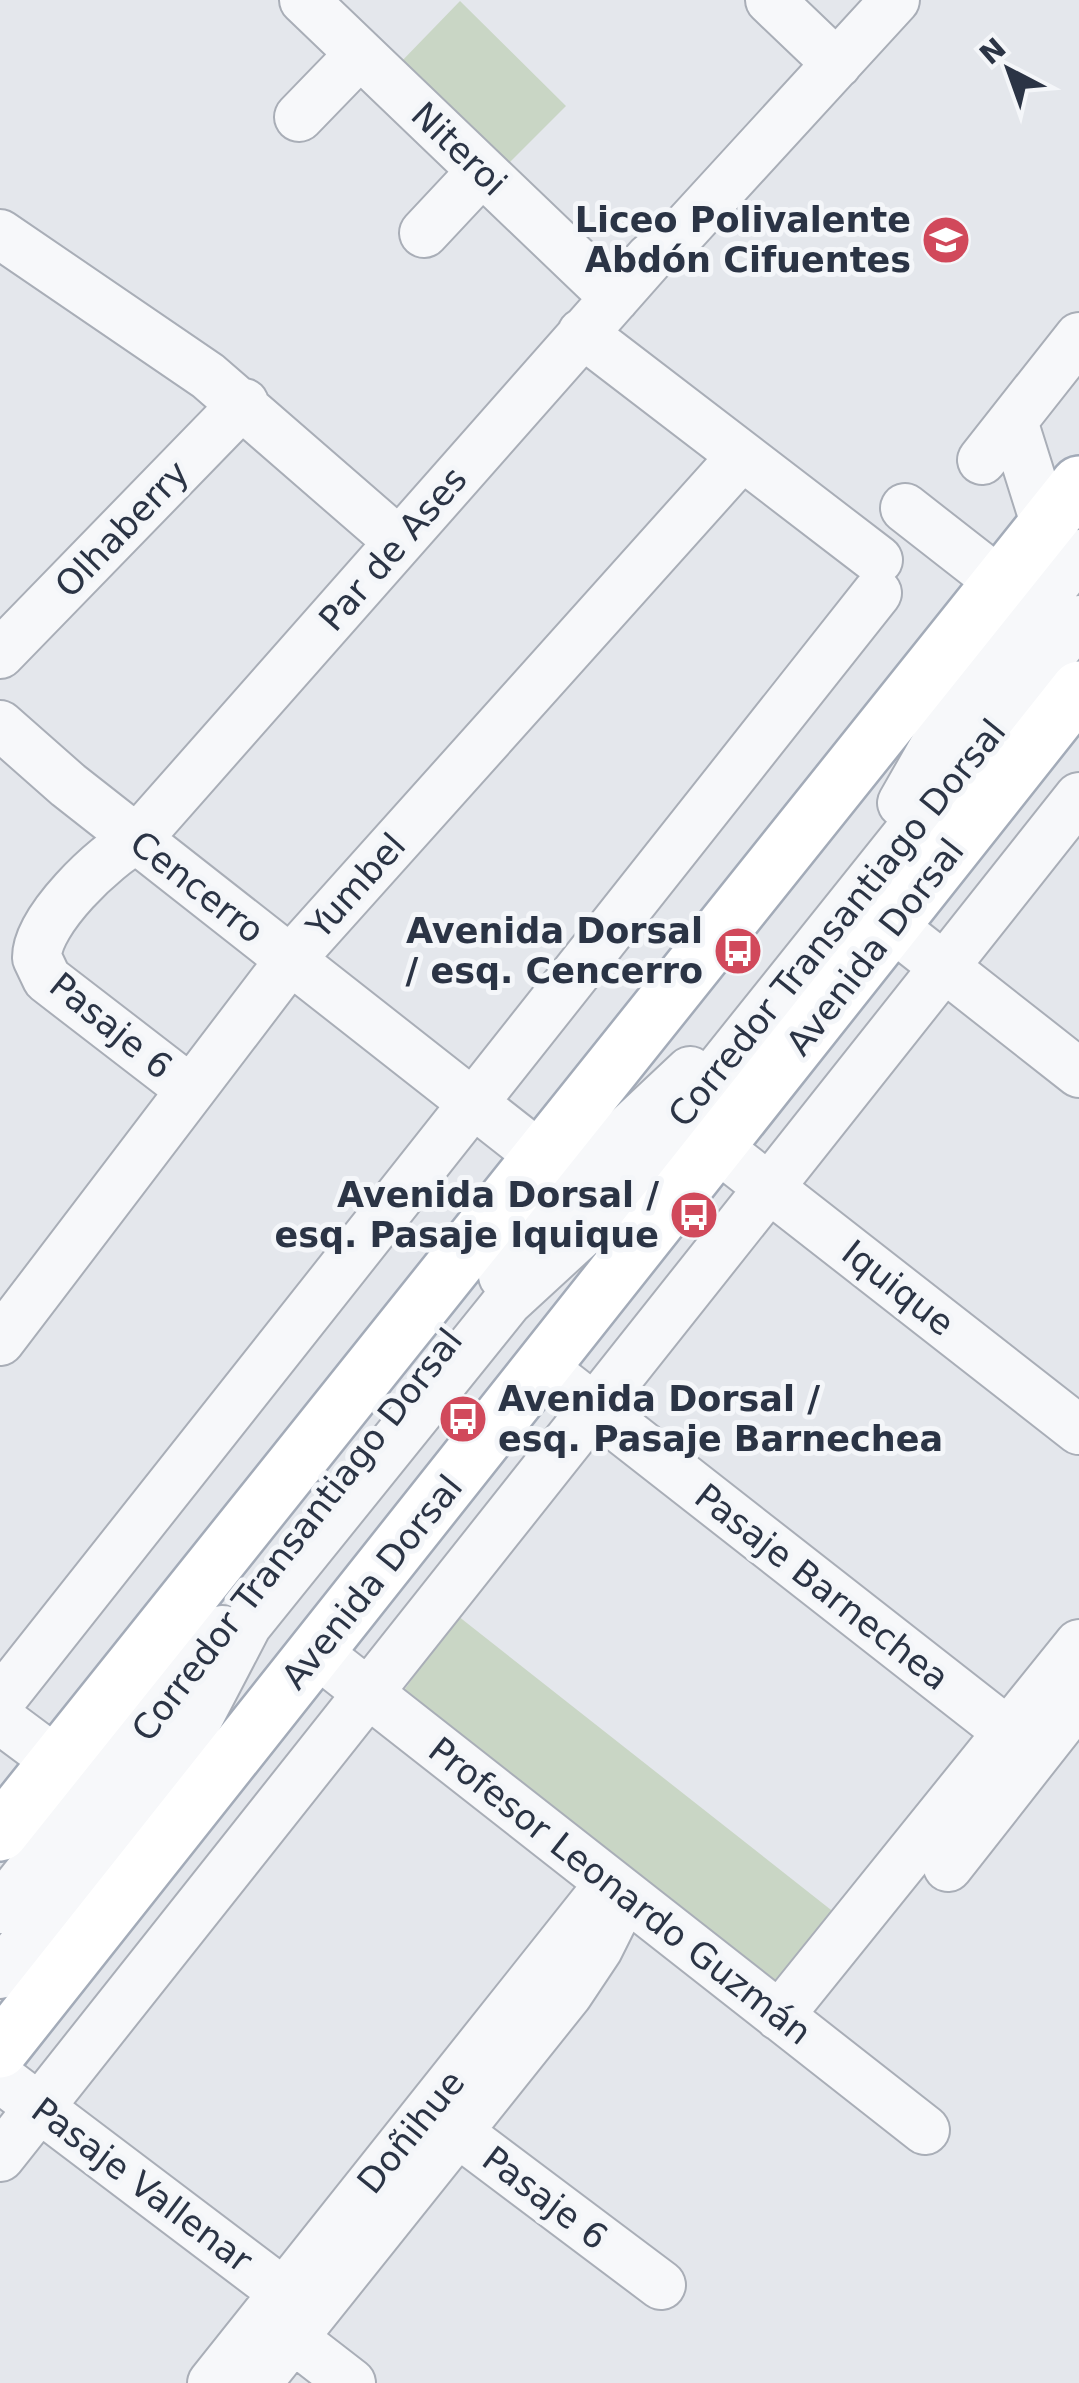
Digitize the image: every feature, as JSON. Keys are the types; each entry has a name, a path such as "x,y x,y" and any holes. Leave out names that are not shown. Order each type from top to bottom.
{"main road":[{"name":"Avenida Dorsal","path":"0,1833 111,1802 316,1652 892,926 1044,632 1062,540 1079,484"},
{"name":"Avenida Dorsal","path":"0,2050 111,1802 539,1154 1044,632"}],"street":[{"path":"770,0 837,64"},
{"name":"Par de Ases","path":"37,958 40,938 102,862 137,840 650,258 685,229 895,0"},
{"name":"Niteroi","path":"307,1 614,298"},
{"path":"298,117 360,54"},
{"path":"424,233 482,171"},
{"path":"0,234 244,403 399,542"},
{"path":"0,1701 475,1105 877,576 742,456 582,334"},
{"path":"982,460 1079,337"},
{"name":"Olhaberry","path":"0,654 244,403"},
{"path":"1013,420 1062,540"},
{"name":"Yumbel","path":"5,1326 290,960 742,456"},
{"path":"905,508 1044,632"},
{"name":"Corredor Transantiago Dorsal","path":"0,1909 111,1802 189,1736 247,1625 508,1301 606,1211 1044,632"},
{"name":"Cencerro","path":"0,724 137,840 539,1154"},
{"name":"Avenida Dorsal","path":"0,2157 1079,797"},
{"path":"892,926 1079,1073"},
{"name":"Pasaje 6","path":"37,958 48,979 191,1090"},
{"name":"Iquique","path":"717,1147 1079,1430"},
{"name":"Pasaje Barnechea","path":"542,1368 1050,1722"},
{"path":"948,1867 1050,1722 1079,1644"},
{"name":"Profesor Leonardo Guzmán","path":"316,1652 924,2130"},
{"path":"0,1718 111,1802"},
{"path":"779,2016 1050,1722"},
{"name":"Corredor Transantiago Dorsal","path":"0,1974 111,1802"},
{"name":"Doñihue","path":"212,2383 280,2315 443,2121 618,1889"},
{"name":"Pasaje Vallenar","path":"0,2078 280,2315 351,2383"},
{"name":"Pasaje 6","path":"443,2121 661,2286"},
{"name":"Doñihue","path":"256,2383 280,2315"}],"green space":[{"path":"460,1 566,106 503,169 398,65"},
{"path":"458,1616 840,1917 783,1991 402,1693"}],"place":[{"name":"Liceo Polivalente Abdón Cifuentes","path":"946,240"},
{"name":"Avenida Dorsal / esq. Cencerro","path":"738,951"},
{"name":"Avenida Dorsal / esq. Pasaje Iquique","path":"694,1215"},
{"name":"Avenida Dorsal / esq. Pasaje Barnechea","path":"463,1419"}]}
